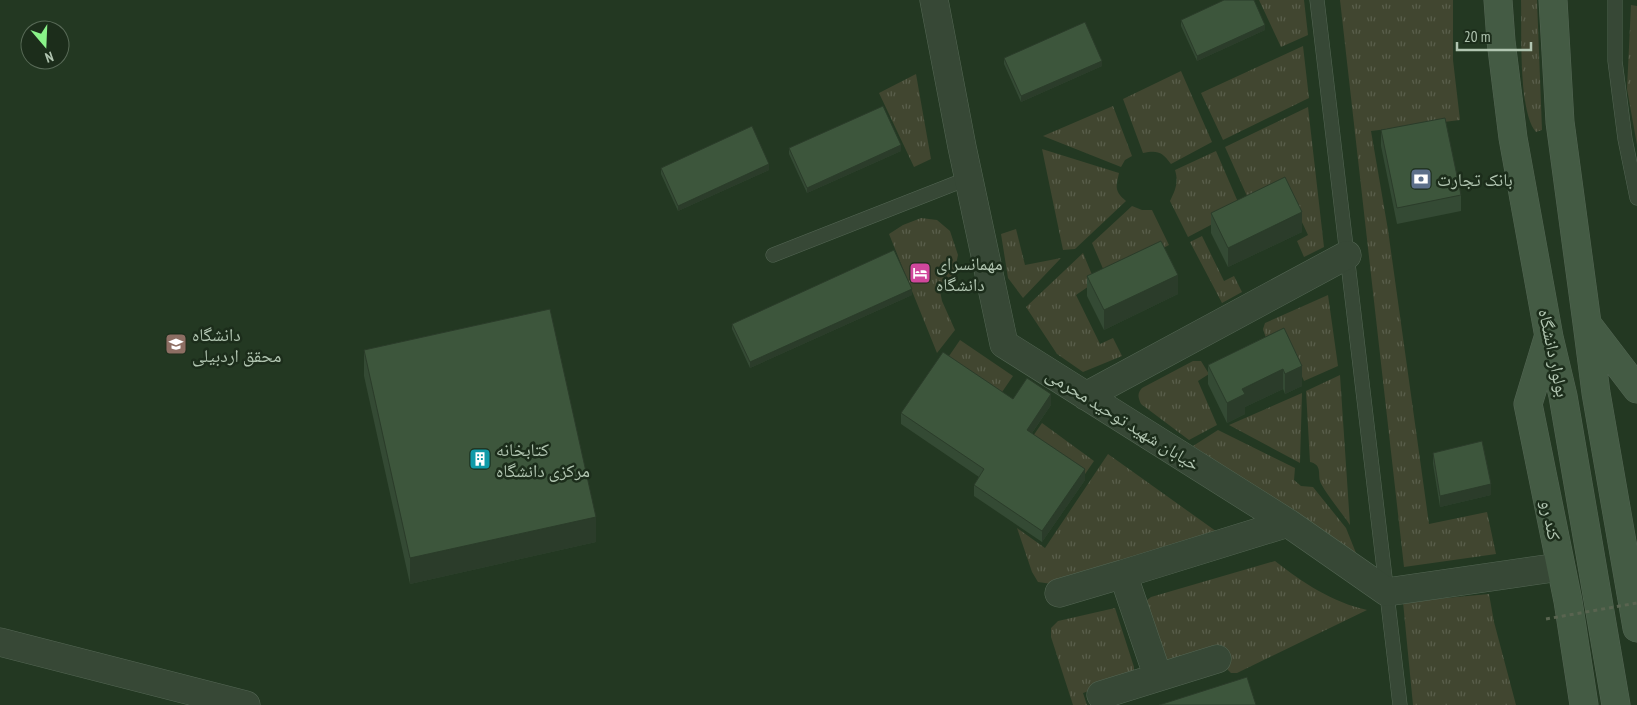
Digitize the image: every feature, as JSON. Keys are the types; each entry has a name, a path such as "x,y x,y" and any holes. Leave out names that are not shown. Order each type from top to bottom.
{"main road":[{"name":"بولوار دانشگاه","path":"1498,0 1513,138 1548,336 1564,396 1616,705"},
{"name":"بولوار دانشگاه","path":"1553,0 1560,122 1596,393 1637,628"},
{"path":"1587,323 1637,389"},
{"name":"کند رو","path":"1548,336 1528,404 1568,601 1584,705"}],"street":[{"name":"خیابان شهید توحید محرمی","path":"934,0 1004,344 1288,523 1387,592"},
{"path":"1086,396 1347,255"},
{"path":"1059,593 1288,523"},
{"path":"1387,592 1560,567"},
{"path":"1123,574 1158,677"},
{"path":"0,642 246,705"},
{"path":"1101,695 1217,658"}],"lane":[{"path":"1317,0 1400,705"},
{"path":"1616,0 1615,61 1625,139 1637,198"},
{"path":"773,255 969,178"}],"path":[{"path":"1546,619 1637,603"}],"green space":[{"path":"1259,0 1304,0 1308,35 1281,47"},
{"path":"1340,0 1453,0 1453,60 1460,120 1371,131 1388,230 1429,524 1487,512 1496,554 1404,567"},
{"path":"1521,0 1537,0 1542,130 1536,132 1530,122 1524,90 1521,50"},
{"path":"1631,5 1637,6 1637,145 1627,89"},
{"path":"1303,46 1309,98 1223,140 1201,93"},
{"path":"1181,71 1212,142 1171,164 1159,153 1143,153 1123,99"},
{"path":"916,74 931,159 914,167 879,93"},
{"path":"1113,106 1132,156 1125,160 1121,167 1043,136"},
{"path":"1308,107 1324,247 1304,257 1297,241 1308,235 1286,188 1251,205 1225,147"},
{"path":"1042,149 1119,173 1117,188 1119,194 1126,201 1075,249 1063,250"},
{"path":"1216,151 1241,209 1188,237 1170,201 1175,190 1175,170"},
{"path":"1132,206 1142,210 1152,210 1169,245 1107,278 1092,243"},
{"path":"921,218 937,220 950,231 958,255 954,273 940,291 942,301 955,330 937,353 889,234 903,225"},
{"path":"1016,229 1025,265 1061,258 1023,298 1008,278 1001,234"},
{"path":"1202,236 1224,281 1234,276 1242,292 1222,303 1190,242"},
{"path":"1083,253 1095,282 1076,295 1100,344 1113,338 1122,356 1083,372 1057,354 1026,307"},
{"path":"1328,295 1338,366 1304,381 1286,340 1268,344 1263,329 1265,323"},
{"path":"960,340 1013,376 1000,395 947,359"},
{"path":"1193,361 1201,361 1209,374 1198,381 1217,425 1189,440 1141,404 1138,396 1142,388"},
{"path":"1340,375 1350,525 1322,485 1318,467 1310,462 1306,391"},
{"path":"1302,393 1300,463 1229,425"},
{"path":"1042,423 1094,461 1083,477 1031,439"},
{"path":"1218,430 1295,468 1294,480 1301,486 1313,487 1346,528 1356,553 1193,446"},
{"path":"1108,454 1220,534 1052,584 1038,582 1032,572 1017,528 1045,548"},
{"path":"1275,561 1318,591 1342,602 1367,610 1237,673 1231,673 1226,668 1169,667 1146,604 1147,600 1151,597"},
{"path":"1489,594 1494,622 1516,705 1413,705 1403,602"},
{"path":"1115,608 1134,667 1134,674 1083,693 1087,705 1073,705 1051,637 1051,628 1058,621"}],"building":[{"path":"1224,0 1254,0 1265,25 1197,56 1181,20"},
{"path":"1085,22 1102,61 1021,96 1004,58"},
{"path":"883,106 901,145 807,188 789,148"},
{"name":"بانک تجارت","path":"1445,118 1461,195 1397,208 1381,130"},
{"path":"752,126 769,164 678,206 661,168"},
{"path":"1285,177 1302,212 1228,248 1211,213"},
{"path":"1161,241 1178,275 1104,310 1087,276"},
{"path":"894,250 912,289 750,362 732,324"},
{"name":"کتابخانه مرکزی دانشگاه","path":"550,309 596,517 410,558 364,350"},
{"path":"1284,328 1302,366 1285,374 1283,369 1242,389 1245,394 1227,403 1208,365"},
{"path":"943,352 1013,399 1027,378 1051,394 1027,430 1085,469 1042,531 974,485 984,469 901,413"},
{"path":"1482,441 1491,484 1440,496 1433,453"},
{"path":"1247,677 1256,705 1159,705"}],"place":[{"name":"بانک تجارت","path":"1421,179"},
{"name":"مهمانسرای دانشگاه","path":"920,273"},
{"name":"دانشگاه محقق اردبیلی","path":"176,344"},
{"name":"کتابخانه مرکزی دانشگاه","path":"480,459"}]}
